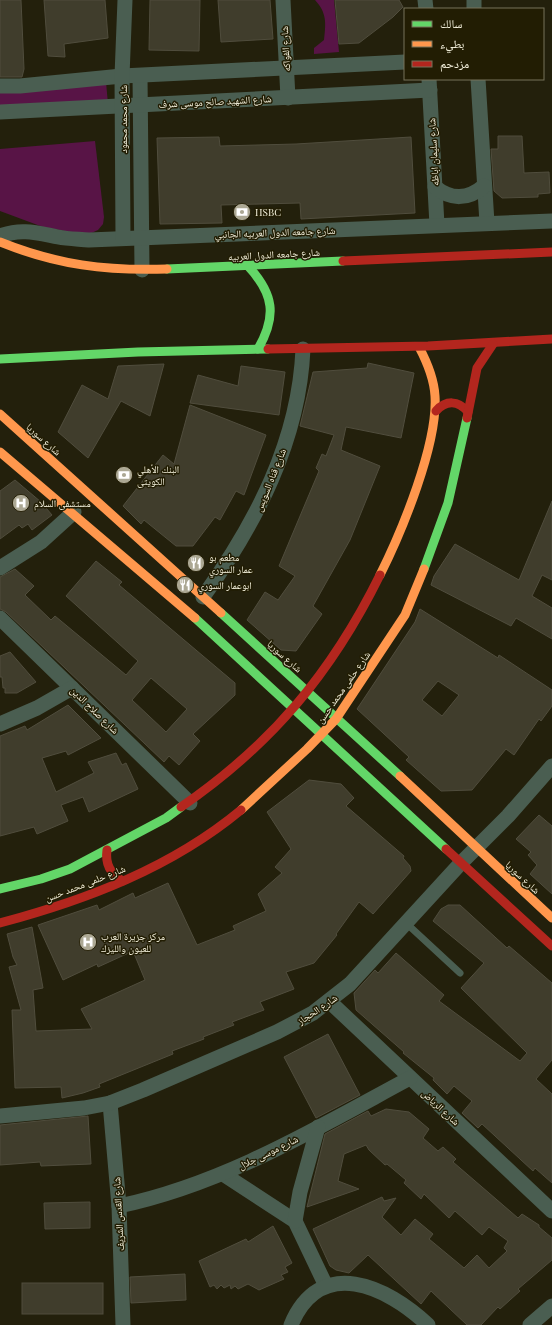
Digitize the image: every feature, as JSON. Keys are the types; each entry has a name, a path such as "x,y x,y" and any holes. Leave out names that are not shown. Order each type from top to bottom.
{"street":[{"name":"شارع محمد محمود","path":"123,238 122,76 125,0"},
{"name":"شارع الفواكه","path":"283,0 288,98"},
{"path":"0,86 20,86 122,76 404,62"},
{"name":"شارع محمد محمود","path":"140,76 139,105 143,237 142,270"},
{"path":"478,80 487,223"},
{"name":"شارع الشهيد صالح موسى شرف","path":"0,112 288,98 429,85"},
{"name":"شارع سليمان اباظه","path":"429,85 436,225"},
{"path":"435,187 442,193 460,198 477,192 484,186"},
{"name":"شارع جامعه الدول العربيه الجانبي","path":"0,236 20,230 58,237 89,240 552,220"},
{"name":"شارع جامعه الدول العربيه","path":"0,242 30,254 64,263 97,268 142,270 552,252"},
{"path":"248,266 264,284 271,306 269,329 258,350"},
{"path":"0,359 116,352 419,347 493,344 552,339"},
{"name":"شارع حلمى محمد حسن","path":"0,923 68,903 124,881 196,843 258,796 323,734 336,719 405,615 421,578 448,504 458,465 477,368 486,352 493,344"},
{"name":"شارع حلمى محمد حسن","path":"0,889 56,874 108,850 166,819 190,803 246,760 309,692 348,635 368,599 392,549 419,478 436,411 432,379 419,347"},
{"name":"شارع قناه السويس","path":"203,597 231,558 258,511 279,462 295,411 302,370 303,349"},
{"path":"436,411 443,404 452,402 462,405 468,412"},
{"name":"شارع سوريا","path":"0,414 309,692 336,719 552,918"},
{"path":"0,452 74,512 295,708 460,864 552,946"},
{"path":"0,568 41,542 74,512"},
{"name":"شارع صلاح الدين","path":"0,618 190,803"},
{"path":"0,724 37,708 72,688"},
{"name":"شارع الحجاز","path":"0,1116 84,1108 110,1103 290,1026 330,1002 350,984 475,847 508,816 552,766"},
{"path":"108,850 106,856 109,869 112,874 124,881"},
{"path":"56,874 66,878"},
{"path":"68,903 72,893"},
{"name":"شارع الرياض","path":"330,1002 552,1211"},
{"name":"شارع موسى جلال","path":"118,1206 147,1200 182,1190 223,1174 318,1127 410,1078"},
{"name":"شارع القدس الشريف","path":"110,1103 118,1206 123,1325"},
{"path":"295,1222 300,1192 318,1127"},
{"path":"223,1174 295,1222 326,1286"},
{"path":"291,1325 303,1302 313,1292 326,1286 342,1284 378,1289 397,1300 428,1325"},
{"path":"530,1325 552,1306"}],"lane":[{"path":"406,923 460,973"}],"shaded area":[{"path":"315,0 334,0 339,52 314,54 314,48 324,40 325,28 324,14"},
{"path":"106,82 108,104 0,109 0,89"},
{"path":"95,141 104,217 103,224 98,230 87,235 43,227 0,211 0,149"}],"building":[{"path":"0,0 21,0 24,69 22,77 0,77"},
{"path":"44,0 105,0 108,38 64,44 65,57 48,56"},
{"path":"150,0 200,0 199,51 149,50"},
{"path":"218,0 270,0 273,39 221,42"},
{"path":"335,0 399,0 403,7 393,17 359,43 339,44"},
{"path":"498,136 522,136 524,173 549,172 550,193 538,194 538,197 502,198 494,191 491,149 498,149"},
{"path":"219,137 220,146 296,144 411,137 415,213 301,219 300,203 221,205 222,223 160,224 157,138"},
{"path":"368,363 414,373 401,438 346,427 341,450 380,466 350,540 313,606 322,614 296,651 281,650 247,620 265,592 278,600 295,576 279,566 319,471 316,468 322,454 326,456 334,435 300,426 313,372 367,368"},
{"path":"164,364 150,416 121,401 88,458 58,432 82,385 108,399 118,366"},
{"path":"241,366 285,372 279,415 190,403 198,375 238,386"},
{"path":"190,405 266,435 244,495 236,491 220,520 215,517 193,546 176,546 144,520 141,524 123,506 163,455 174,464"},
{"name":"مستشفى السلام","path":"15,480 41,502 52,515 32,530 28,524 22,528 19,525 0,539 0,491"},
{"path":"552,501 552,580 542,575 532,596 552,608 552,639 516,618 511,626 431,585 434,576 455,544 519,580"},
{"path":"96,561 122,582 119,585 235,683 235,695 193,734 200,741 179,765 169,756 164,762 6,612 0,609 0,577 15,569 34,586 25,595 51,620 55,616 126,675 138,661 66,596","holes":["151,678 187,709 166,732 132,700"]},
{"path":"420,609 498,658 499,655 552,690 552,706 541,721 539,719 514,755 506,749 472,790 441,791 406,760 409,757 357,709 415,622","holes":["438,681 459,695 442,716 422,700"]},
{"path":"10,652 36,682 17,693 5,693 2,677 0,677 0,656"},
{"path":"68,705 101,738 68,755 66,751 42,758 56,792 94,773 88,762 116,753 122,765 126,763 138,789 89,812 83,797 61,805 68,821 37,834 34,827 0,836 0,736 25,726 27,730"},
{"path":"309,780 341,784 354,798 346,806 404,856 403,858 410,866 411,871 373,914 359,902 336,934 337,935 314,963 286,972 294,989 260,1002 264,1010 232,1022 234,1025 203,1037 204,1039 172,1051 173,1054 99,1084 100,1087 83,1093 62,1098 61,1087 15,1088 12,1010 21,1010 9,967 17,965 13,957 7,934 32,927 43,988 33,990 36,1031 92,1029 81,1009 145,980 133,951 98,967 97,964 63,980 38,925 97,905 99,910 133,893 135,898 168,883 197,945 235,930 233,926 266,911 258,894 282,873 275,867 291,849 267,812"},
{"path":"539,815 552,826 552,894 530,874 537,865 528,855 531,852 516,839"},
{"path":"448,905 460,905 507,948 509,946 552,983 552,1060 536,1079 552,1094 552,1183 535,1168 533,1171 482,1124 478,1128 462,1113 472,1101 454,1086 447,1094 433,1080 434,1078 403,1053 404,1052 356,1010 354,993 375,970 378,973 396,953 444,995 439,1001 520,1061 527,1053 461,988 484,963 433,921 441,909"},
{"path":"328,1034 360,1095 316,1118 284,1057"},
{"path":"386,1109 409,1112 429,1129 423,1138 438,1151 443,1147 456,1159 453,1162 518,1218 522,1214 539,1225 539,1227 552,1238 552,1260 518,1289 520,1291 500,1309 498,1307 481,1325 467,1325 431,1291 421,1304 368,1255 349,1273 336,1270 330,1266 313,1229 382,1197 384,1201 396,1198 382,1217 401,1235 415,1219 433,1234 429,1239 464,1268 477,1255 489,1268 507,1251 504,1248 508,1241 489,1227 482,1235 455,1211 449,1218 424,1194 421,1199 404,1183 406,1180 387,1164 385,1165 369,1150 366,1145 344,1154 338,1181 359,1189 307,1207 325,1134 368,1111 371,1116"},
{"path":"88,1116 91,1164 41,1166 40,1162 0,1165 0,1125"},
{"path":"90,1202 90,1228 45,1229 44,1203"},
{"path":"273,1226 292,1263 285,1267 288,1272 281,1275 284,1279 259,1290 248,1284 238,1289 235,1286 231,1289 230,1285 224,1288 221,1285 217,1289 214,1285 210,1287 199,1261 246,1239 248,1242"},
{"path":"185,1274 186,1300 131,1303 130,1277"},
{"path":"22,1283 103,1283 103,1314 22,1314"}],"traffic: fast":[{"path":"167,269 343,261"},
{"path":"248,266 263,286 268,296 270,306 268,326 258,349"},
{"path":"0,359 138,352 268,349"},
{"path":"424,569 448,503 467,418"},
{"path":"221,613 400,776"},
{"path":"195,618 446,849"},
{"path":"0,889 41,879 70,869 166,818 181,807"}],"traffic: slow":[{"path":"0,242 42,256 82,265 123,269 167,269"},
{"path":"380,575 408,512 425,462 431,438 435,396 430,371 419,347"},
{"path":"0,414 221,613"},
{"path":"0,452 195,618"},
{"path":"241,810 307,749 336,719 405,615 424,569"},
{"path":"400,776 552,918"}],"traffic: jam":[{"path":"343,261 552,252"},
{"path":"268,349 428,346 552,339"},
{"path":"467,418 477,368 493,344"},
{"path":"436,411 440,407 448,403 452,403 460,405 468,412"},
{"path":"181,807 243,759 296,705 319,676 341,644 380,575"},
{"path":"0,923 64,904 126,880 186,849 214,831 241,810"},
{"path":"446,849 552,946"},
{"path":"107,850 109,868 118,878 123,881"}],"place":[{"name":"HSBC","path":"242,212"},
{"name":"البنك الأهلي الكويتى","path":"124,475"},
{"name":"مستشفى السلام","path":"21,503"},
{"name":"مطعم بو عمار السوري","path":"196,563"},
{"name":"ابوعمار السوري","path":"185,585"},
{"name":"مركز جزيرة العرب للعيون والليزك","path":"88,942"}]}
